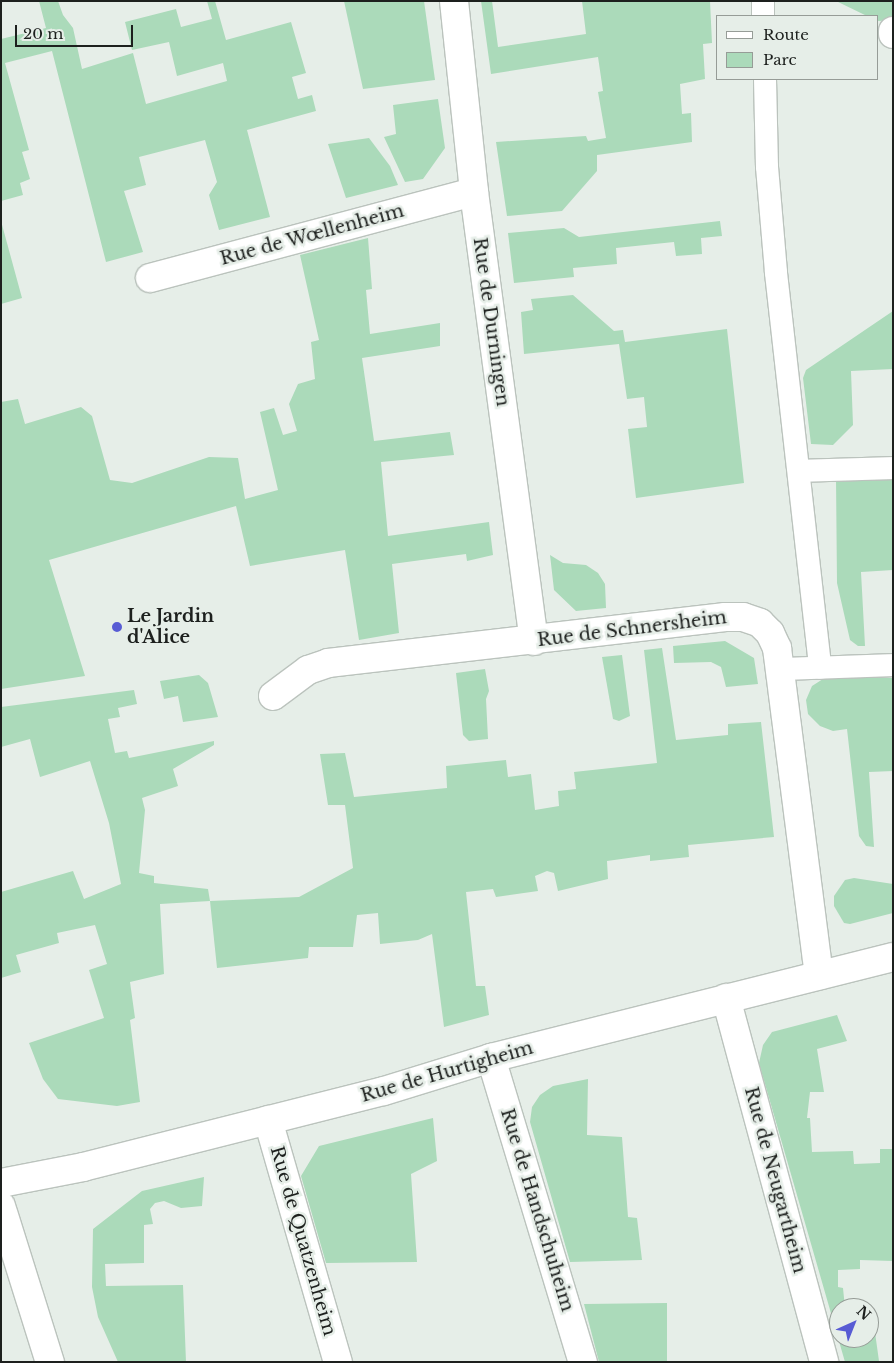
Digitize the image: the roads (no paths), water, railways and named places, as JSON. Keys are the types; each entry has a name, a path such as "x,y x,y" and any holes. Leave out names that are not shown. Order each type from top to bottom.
{"street":[{"name":"Rue de Durningen","path":"454,1 474,192 534,641"},
{"name":"Rue de Wœllenheim","path":"150,278 474,192"},
{"name":"Rue de Schnersheim","path":"273,696 308,670 328,663 743,617 760,622 770,632 778,648 819,975"},
{"name":"Rue de Hurtigheim","path":"1,1183 83,1167 384,1090 490,1058 893,957"},
{"name":"Rue de Neugartheim","path":"726,998 824,1362"},
{"name":"Rue de Handschuheim","path":"490,1058 583,1362"},
{"name":"Rue de Quatzenheim","path":"268,1120 338,1362"},
{"path":"1,1206 50,1362"}],"lane":[{"path":"763,1 763,15"},
{"path":"765,80 767,167 776,273 820,668"},
{"path":"799,471 893,468"},
{"path":"780,669 893,665"}],"place":[{"name":"Le Jardin d'Alice","path":"117,627"}]}
